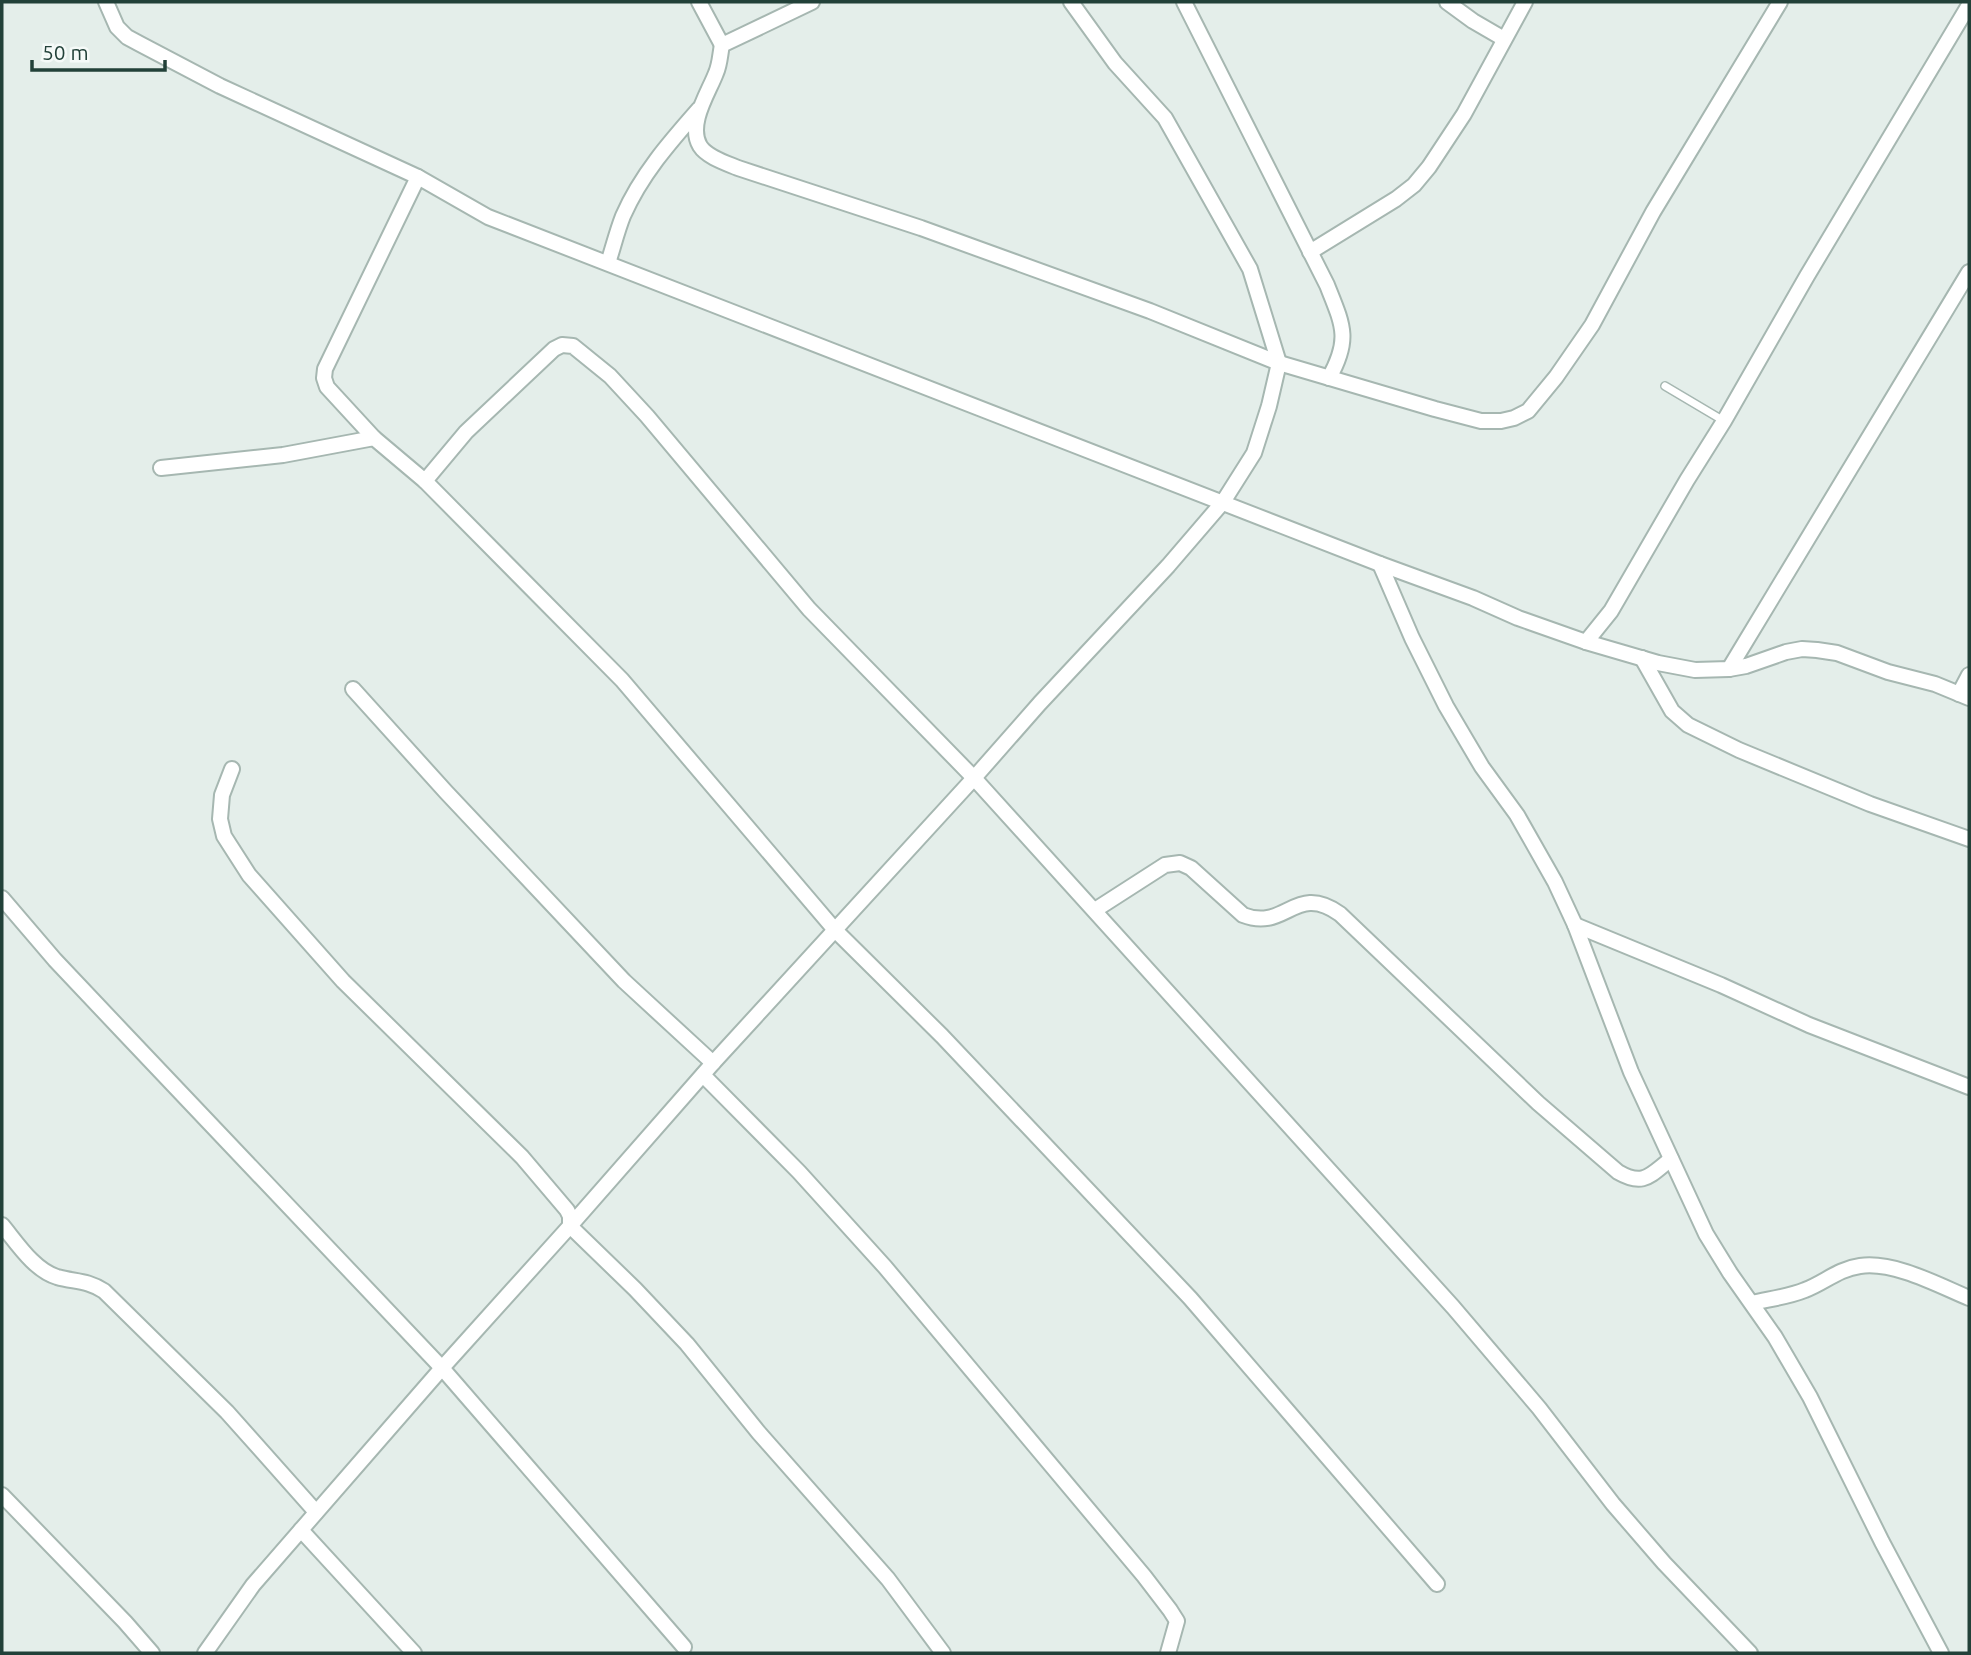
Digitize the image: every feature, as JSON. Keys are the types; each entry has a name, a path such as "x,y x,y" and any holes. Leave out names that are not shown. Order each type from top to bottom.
{"street":[{"path":"106,2 117,27 127,37 220,86 418,177 488,217 1473,598 1518,618 1586,642 1685,668 1729,669 1802,649 1837,653 1888,672 1936,684 1964,696 1969,675"},
{"path":"608,263 623,217 641,182 664,149 699,109 718,69 722,46 699,2"},
{"path":"722,46 812,2"},
{"path":"205,1653 253,1585 702,1074 1168,566 1223,502 1254,453 1279,363 1250,269 1165,118 1115,63 1071,2"},
{"path":"1184,2 1328,285 1339,313 1344,331 1343,346 1329,378"},
{"path":"1447,2 1504,39"},
{"path":"1310,252 1414,186 1464,114 1525,2"},
{"path":"699,109 697,133 700,146 712,156 738,168 921,228 1150,311 1279,363 1481,421 1501,421 1528,411 1556,377 1592,325 1653,212 1780,2"},
{"path":"1586,642 1611,611 1969,5"},
{"path":"664,149 677,145 700,146"},
{"path":"418,177 325,369 327,387 373,438 425,481 622,680 835,930 942,1036 1190,1298 1437,1584"},
{"path":"1729,669 1969,272"},
{"path":"425,481 466,432 554,349 562,345 573,346 602,369 809,609 974,778 1453,1307 1539,1408 1613,1504 1655,1553 1750,1653"},
{"path":"160,467 283,455 373,438"},
{"path":"1380,564 1412,638 1446,706 1482,767 1517,815 1555,882 1575,925 1630,1072 1706,1234 1776,1337 1810,1397 1941,1653"},
{"path":"1642,658 1672,711 1688,725 1739,750 1870,803 1969,839"},
{"path":"353,689 454,801 624,981 713,1063"},
{"path":"232,769 222,795 220,819 225,836 249,875 343,981 522,1157 567,1210 570,1226 687,1344 760,1433 888,1579 943,1653"},
{"path":"1095,910 1165,865 1180,863 1191,868 1243,915 1254,920 1278,916 1304,903 1328,905 1538,1102 1618,1172 1636,1180 1651,1174 1671,1159"},
{"path":"2,898 55,960 442,1368 684,1647"},
{"path":"1575,925 1721,985 1809,1025 1969,1087"},
{"path":"702,1074 799,1172 886,1267 1144,1576 1177,1621 1168,1653"},
{"path":"2,1225 44,1271 56,1277 83,1281 104,1291 226,1412 316,1512"},
{"path":"1752,1303 1807,1290 1841,1270 1860,1266 1880,1266 1901,1271 1969,1298"},
{"path":"2,1494 152,1653"},
{"path":"301,1530 414,1653"}],"lane":[{"path":"1665,386 1724,421"}]}
